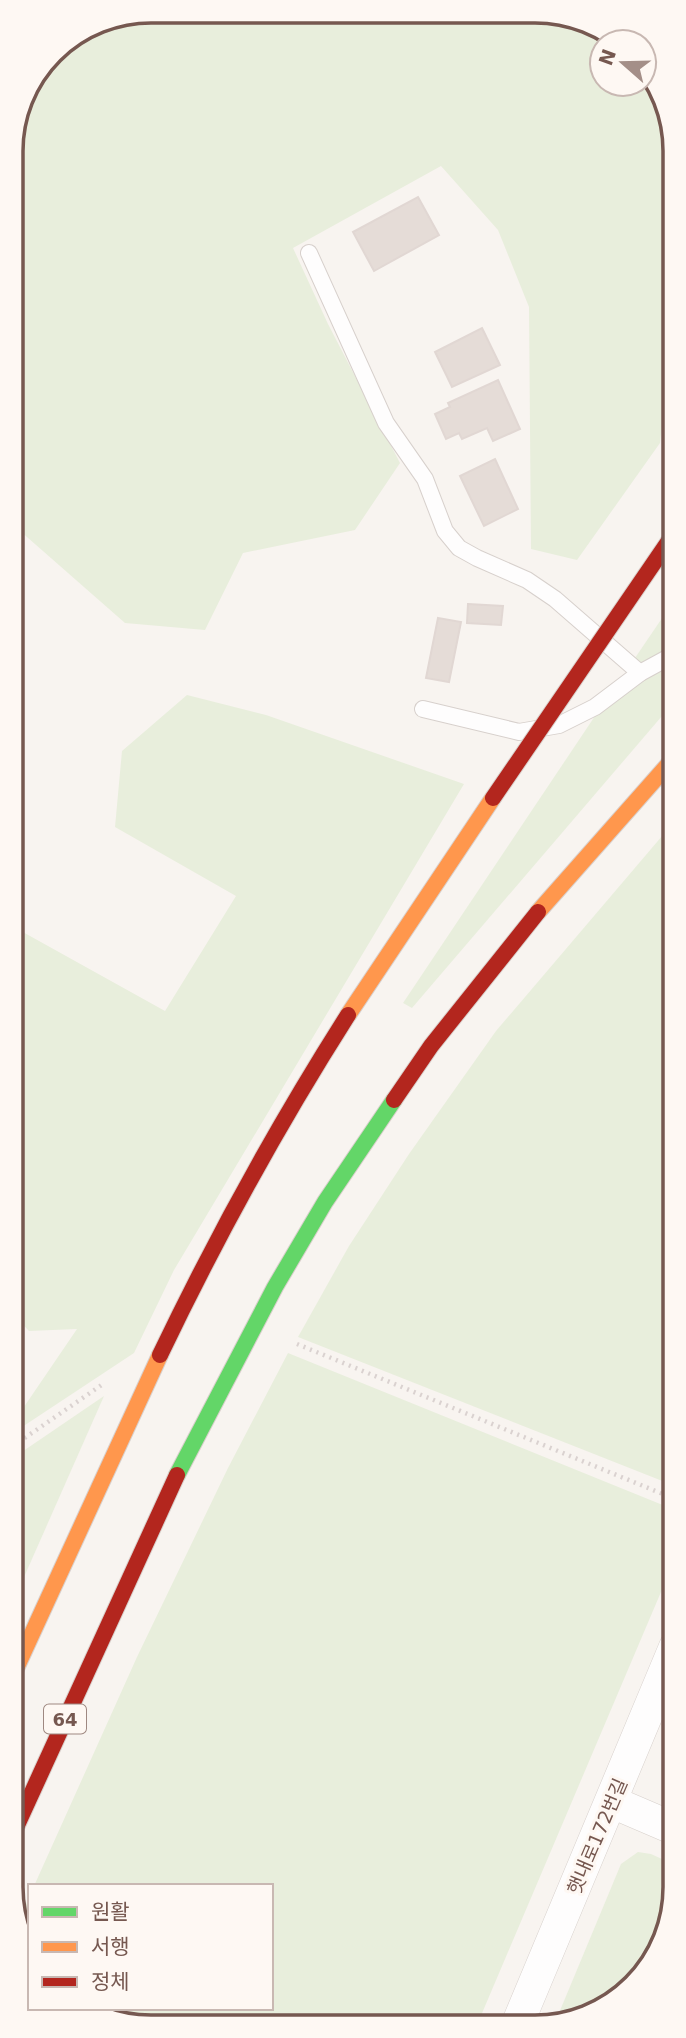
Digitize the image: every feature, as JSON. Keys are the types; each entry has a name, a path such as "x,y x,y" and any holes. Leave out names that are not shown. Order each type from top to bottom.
{"highway":[{"path":"23,1653 158,1356 273,1137 340,1024 663,550"},
{"name":"64","path":"23,1813 175,1480 275,1287 325,1202 431,1046 551,897 663,770"}],"street":[{"name":"햇내로172번길","path":"521,2015 663,1677"},
{"path":"612,1802 663,1824"}],"lane":[{"path":"309,253 386,423 425,479 445,531 459,548 527,580 555,598 640,673"},
{"path":"423,709 519,732 559,725 595,707 640,673 663,660"}],"path":[{"path":"297,1344 663,1494"},
{"path":"23,1439 103,1384"}],"green space":[{"path":"535,23 560,25 588,34 588,98 652,98 661,126 663,417 660,443 577,560 531,549 529,307 498,230 441,166 293,248 328,324 400,463 355,530 243,553 205,630 125,623 23,534 23,142 27,118 44,80 60,60 80,44 110,30 134,24"},
{"path":"663,617 663,651 642,663 635,658"},
{"path":"663,670 663,715 412,1008 403,1003 597,713"},
{"path":"187,695 266,715 464,784 174,1270 134,1353 23,1426 23,1408 77,1329 29,1331 23,1325 23,932 165,1011 236,896 115,827 122,751"},
{"path":"663,835 663,1481 298,1337 349,1246 409,1154 496,1031"},
{"path":"288,1353 663,1505 663,1587 481,2015 126,2013 116,2010 273,2010 273,1884 35,1884 137,1657 228,1468"},
{"path":"104,1396 23,1579 23,1451"},
{"path":"638,1852 663,1860 661,1912 650,1944 631,1972 613,1989 592,2002 559,2013 621,1864"},
{"path":"28,1900 28,1922 25,1912"}],"building":[{"path":"418,197 439,235 374,271 353,232"},
{"path":"482,328 500,365 452,387 435,352"},
{"path":"498,380 520,429 493,441 487,428 462,439 459,433 446,439 435,414 450,407 448,403"},
{"path":"495,459 518,509 484,526 460,476"},
{"path":"468,604 503,606 501,625 467,623"},
{"path":"438,618 461,622 449,682 426,678"}],"traffic: fast":[{"path":"177,1475 275,1287 325,1202 394,1100"}],"traffic: slow":[{"path":"538,912 663,770"},
{"path":"348,1015 493,798"},
{"path":"23,1653 160,1355"}],"traffic: jam":[{"path":"493,798 663,550"},
{"path":"394,1100 431,1046 538,912"},
{"path":"160,1355 249,1182 348,1015"},
{"path":"23,1812 177,1475"}]}
